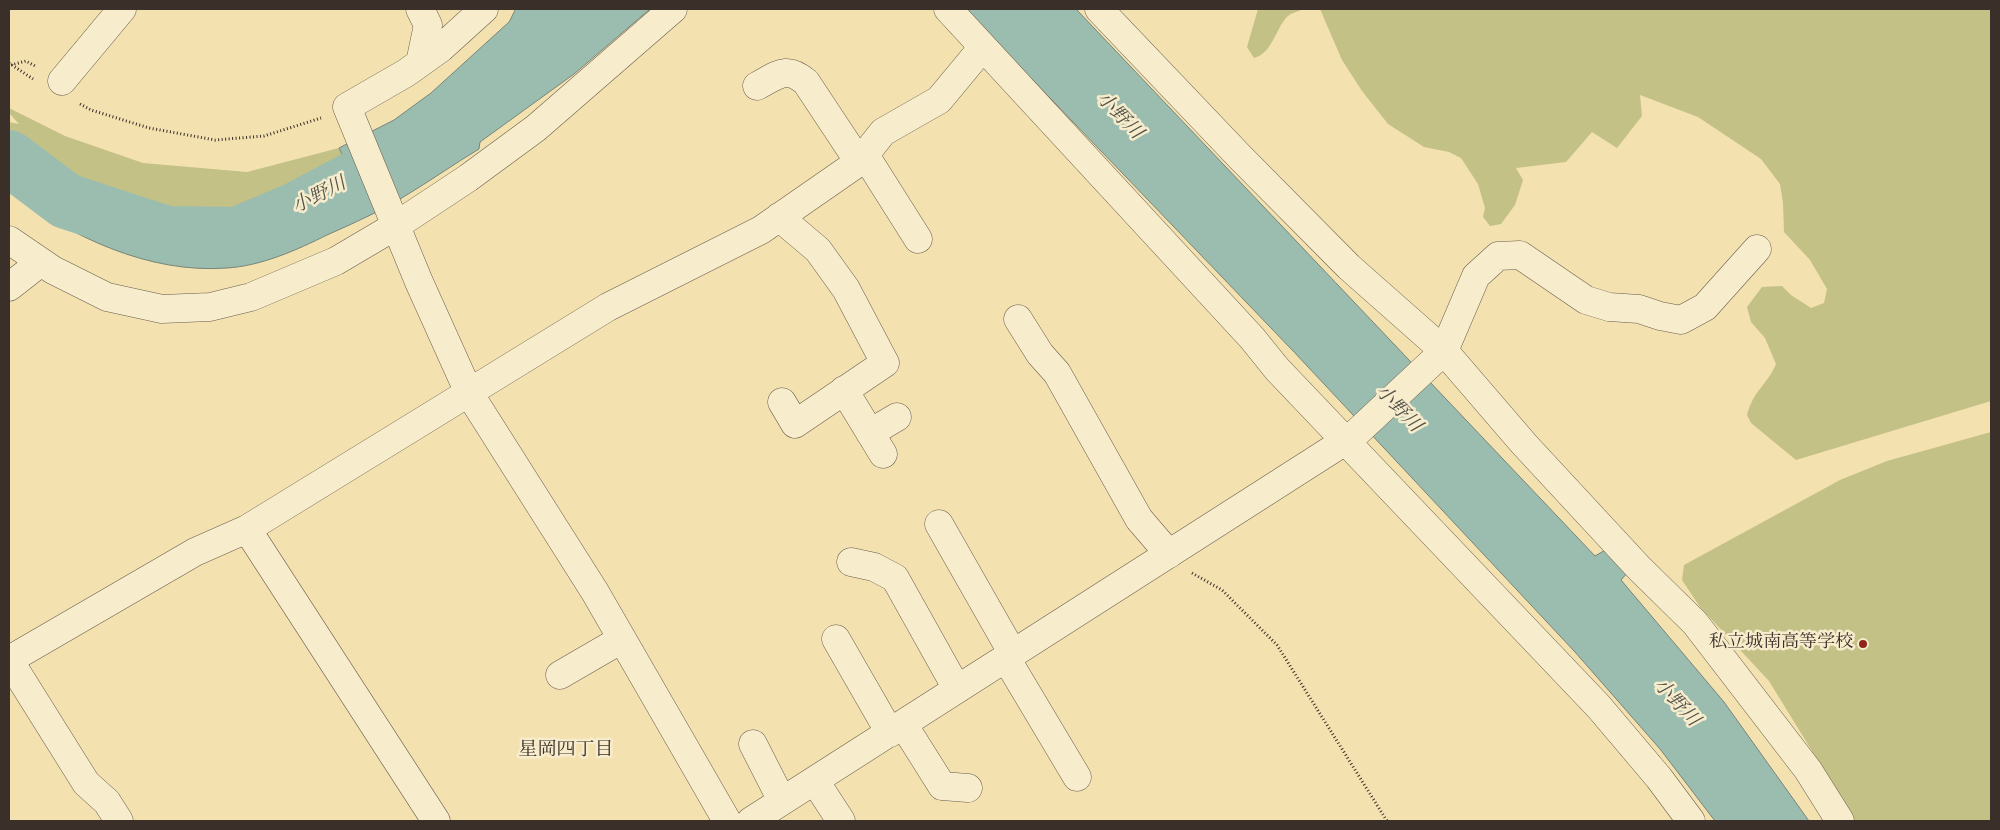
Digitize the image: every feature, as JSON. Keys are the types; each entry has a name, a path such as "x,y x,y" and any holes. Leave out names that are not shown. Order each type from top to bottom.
{"street":[{"path":"57,88 122,9"},
{"path":"420,9 428,25 420,63"},
{"path":"484,9 442,48 350,116 419,282 470,393 595,592 728,821"},
{"path":"9,240 41,262 107,297 162,309 210,306 251,297 336,260 394,219 468,178 536,128 673,9"},
{"path":"948,9 1599,706 1659,778 1691,821"},
{"path":"1099,9 1240,157 1524,444 1639,568 1695,623 1808,770 1840,821"},
{"path":"119,821 107,802 86,783 12,652 195,552 246,529 608,307 761,230 862,159 883,132 939,100 983,47"},
{"path":"757,86 784,72 795,74 806,82 918,239"},
{"path":"780,217 818,250 846,288 884,363 795,424 782,402"},
{"path":"751,821 1349,439 1438,356 1476,276 1498,256 1520,255 1586,300 1609,307 1639,309 1681,320 1705,307 1758,249"},
{"path":"9,287 41,262"},
{"path":"1018,319 1040,354 1058,373 1138,519 1169,554"},
{"path":"844,390 876,443 897,417"},
{"path":"939,524 1009,656 1077,777"},
{"path":"246,529 436,821"},
{"path":"851,562 874,567 895,578 958,689"},
{"path":"560,675 622,639"},
{"path":"836,639 896,728 942,786 968,788"},
{"path":"753,744 782,801"},
{"path":"815,780 841,821"}],"path":[{"path":"9,63 57,88 91,110 149,128 215,140 264,136 310,123 350,116"},
{"path":"1169,554 1183,568 1222,590 1276,645 1387,821"}],"shaded area":[{"path":"1258,9 1304,9 1288,16 1269,47 1254,58 1247,47"},
{"path":"1320,9 1991,9 1991,401 1796,460 1751,423 1747,415 1756,394 1776,364 1765,338 1751,322 1747,307 1762,287 1782,286 1791,295 1811,308 1824,303 1827,289 1810,260 1784,232 1780,184 1761,159 1698,117 1640,95 1642,116 1617,148 1592,132 1566,162 1516,168 1523,180 1515,205 1501,224 1490,226 1483,217 1485,208 1478,184 1461,158 1449,152 1424,147 1388,124 1362,91 1342,60"},
{"path":"9,108 65,136 143,163 247,172 339,148 355,180 296,210 237,235 167,234 66,201 30,170 9,145 9,122 19,124 9,113"},
{"name":"私立城南高等学校","path":"1991,432 1991,821 1855,821 1769,681 1700,607 1682,580 1684,565 1840,480 1887,461"}],"water":[{"path":"516,9 650,9 574,74 480,142 479,149 386,207 304,246 266,261 240,267 197,268 168,265 140,258 84,237 9,192 9,145 30,170 66,201 167,234 237,235 296,210 355,180 339,148 394,120 431,93 509,22"},
{"path":"965,9 1076,9 1595,556 1607,549 1628,572 1621,580 1724,702 1809,821 1715,821 1660,749 1575,652 1295,353"}],"waterway":[{"name":"小野川","path":"9,158 66,201 167,234 237,235 296,210 421,144"}],"place":[{"name":"私立城南高等学校","path":"1863,644"}],"district":[{"name":"星岡四丁目","path":"566,752"}]}
